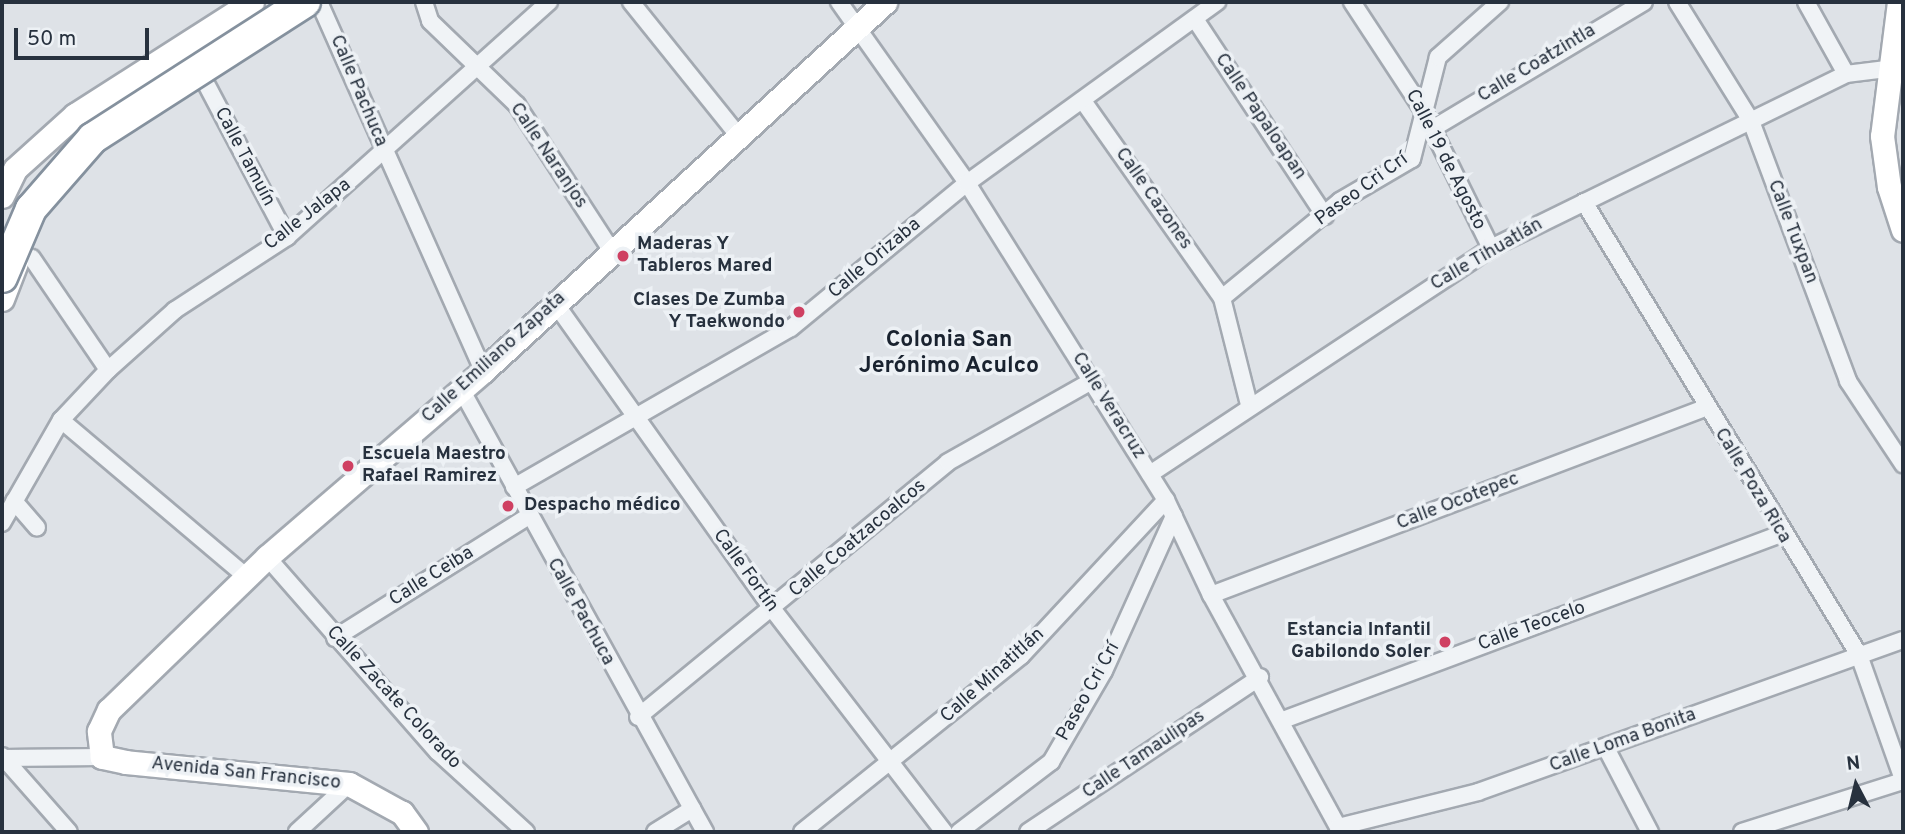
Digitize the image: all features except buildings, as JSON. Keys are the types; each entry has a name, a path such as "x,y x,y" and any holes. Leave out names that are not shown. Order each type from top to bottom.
{"highway":[{"path":"2,233 33,172 70,131 277,2"},
{"path":"2,277 31,209 93,138 305,2"}],"street":[{"path":"2,196 15,169 36,147 131,80 252,2"},
{"path":"2,299 58,187 146,111 318,2"},
{"name":"Calle Pachuca","path":"318,2 483,371"},
{"name":"Calle Naranjos","path":"424,2 430,22 473,66 517,105 613,253"},
{"name":"Calle Jalapa","path":"2,523 61,420 108,370 175,310 287,237 384,154 473,66 549,2"},
{"path":"631,2 738,135"},
{"name":"Calle Veracruz","path":"839,2 967,183 1166,500 1211,596 1260,677 1340,830"},
{"name":"Calle Emiliano Zapata","path":"102,757 99,730 109,710 267,557 483,371 885,2"},
{"name":"Calle Orizaba","path":"514,486 634,420 791,328 967,183 1217,2"},
{"name":"Calle 19 de Agosto","path":"1352,2 1423,110 1491,248"},
{"name":"Paseo Cri Crí","path":"1222,298 1325,216 1412,159 1438,57 1500,2"},
{"name":"Calle Coatzintla","path":"1432,129 1644,2"},
{"name":"Calle Tuxpan","path":"1676,2 1751,121 1848,381 1903,464"},
{"path":"1806,2 1846,74"},
{"path":"1899,2 1896,66 1882,136 1889,187 1903,230"},
{"name":"Calle Papaloapan","path":"1195,19 1325,216"},
{"name":"Calle Tihuatlán","path":"1150,474 1249,405 1491,248 1846,74 1896,66"},
{"name":"Calle Tamuín","path":"202,76 287,237"},
{"path":"131,80 146,85 146,111"},
{"name":"Calle Cazones","path":"1083,100 1222,298"},
{"name":"Calle Poza Rica","path":"1584,202 1781,534 1859,655 1903,780"},
{"path":"32,258 108,370"},
{"path":"1222,298 1249,405"},
{"name":"Calle Fortín","path":"555,303 634,420 774,611 944,832"},
{"name":"Calle Coatzacoalcos","path":"638,717 774,611 948,462 1092,381"},
{"name":"Calle Pachuca","path":"461,389 638,717 705,832"},
{"name":"Calle Ocotepec","path":"1211,596 1705,408"},
{"path":"61,420 247,577"},
{"name":"Calle Minatitlán","path":"802,832 1021,656 1166,500"},
{"path":"14,501 37,527"},
{"name":"Calle Ceiba","path":"335,638 528,516"},
{"name":"Paseo Cri Crí","path":"959,832 1051,762 1104,671 1174,516"},
{"name":"Calle Teocelo","path":"1283,720 1781,534"},
{"name":"Calle Zacate Colorado","path":"267,557 335,638 438,752 526,832"},
{"name":"Calle Loma Bonita","path":"1340,830 1478,792 1903,640"},
{"name":"Calle Tamaulipas","path":"1028,832 1260,677"},
{"path":"1606,748 1650,832"},
{"path":"2,757 102,757"},
{"path":"2,757 59,829"},
{"name":"Avenida San Francisco","path":"102,757 349,784 402,813 416,832"},
{"path":"1742,832 1903,780"},
{"path":"297,832 349,784"},
{"path":"655,832 692,809"}],"place":[{"name":"Maderas Y Tableros Mared","path":"623,256"},
{"name":"Clases De Zumba Y Taekwondo","path":"799,312"},
{"name":"Escuela Maestro Rafael Ramirez","path":"348,466"},
{"name":"Despacho médico","path":"508,506"},
{"name":"Estancia Infantil Gabilondo Soler","path":"1445,642"}],"district":[{"name":"Colonia San Jerónimo Aculco","path":"949,354"}]}
